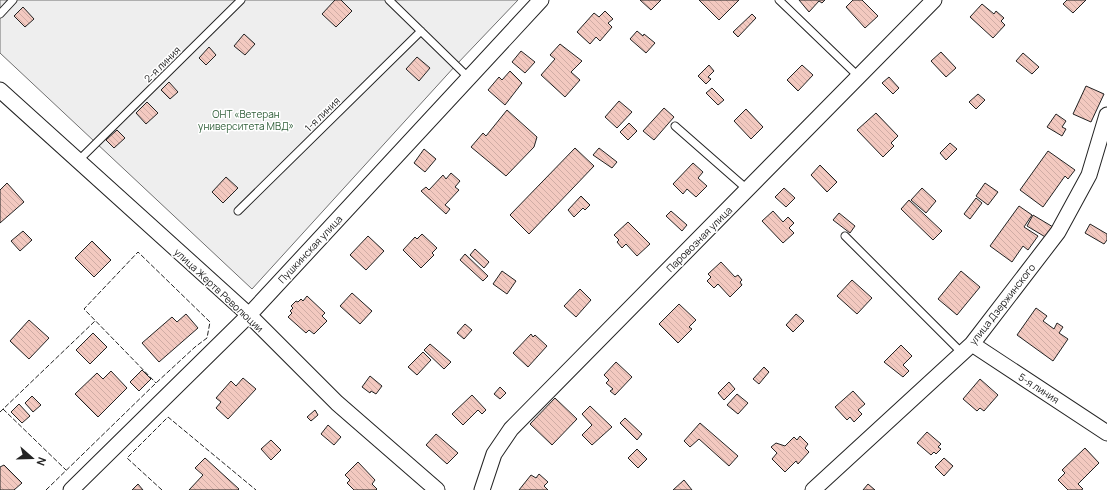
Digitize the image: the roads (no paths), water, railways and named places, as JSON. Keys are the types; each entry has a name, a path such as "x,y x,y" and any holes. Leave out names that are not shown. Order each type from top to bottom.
{"street":[{"name":"Пушкинская улица","path":"71,490 249,315 541,0"},
{"name":"Паровозная улица","path":"482,490 494,454 511,429 934,0"},
{"name":"улица Жертв Революции","path":"0,90 249,315 336,402 427,487"},
{"name":"улица Дзержинского","path":"813,490 967,348 1058,232 1089,175 1107,115"},
{"name":"5-я линия","path":"967,348 1107,433"}],"lane":[{"path":"0,14 14,0"},
{"name":"2-я линия","path":"78,161 241,0"},
{"path":"389,0 468,78"},
{"path":"779,0 859,77"},
{"name":"1-я линия","path":"238,211 421,31"},
{"path":"675,126 748,190"},
{"path":"845,236 967,348"}],"park label":[{"name":"ОНТ «Ветеран университета МВД»","path":"246,120"}]}
